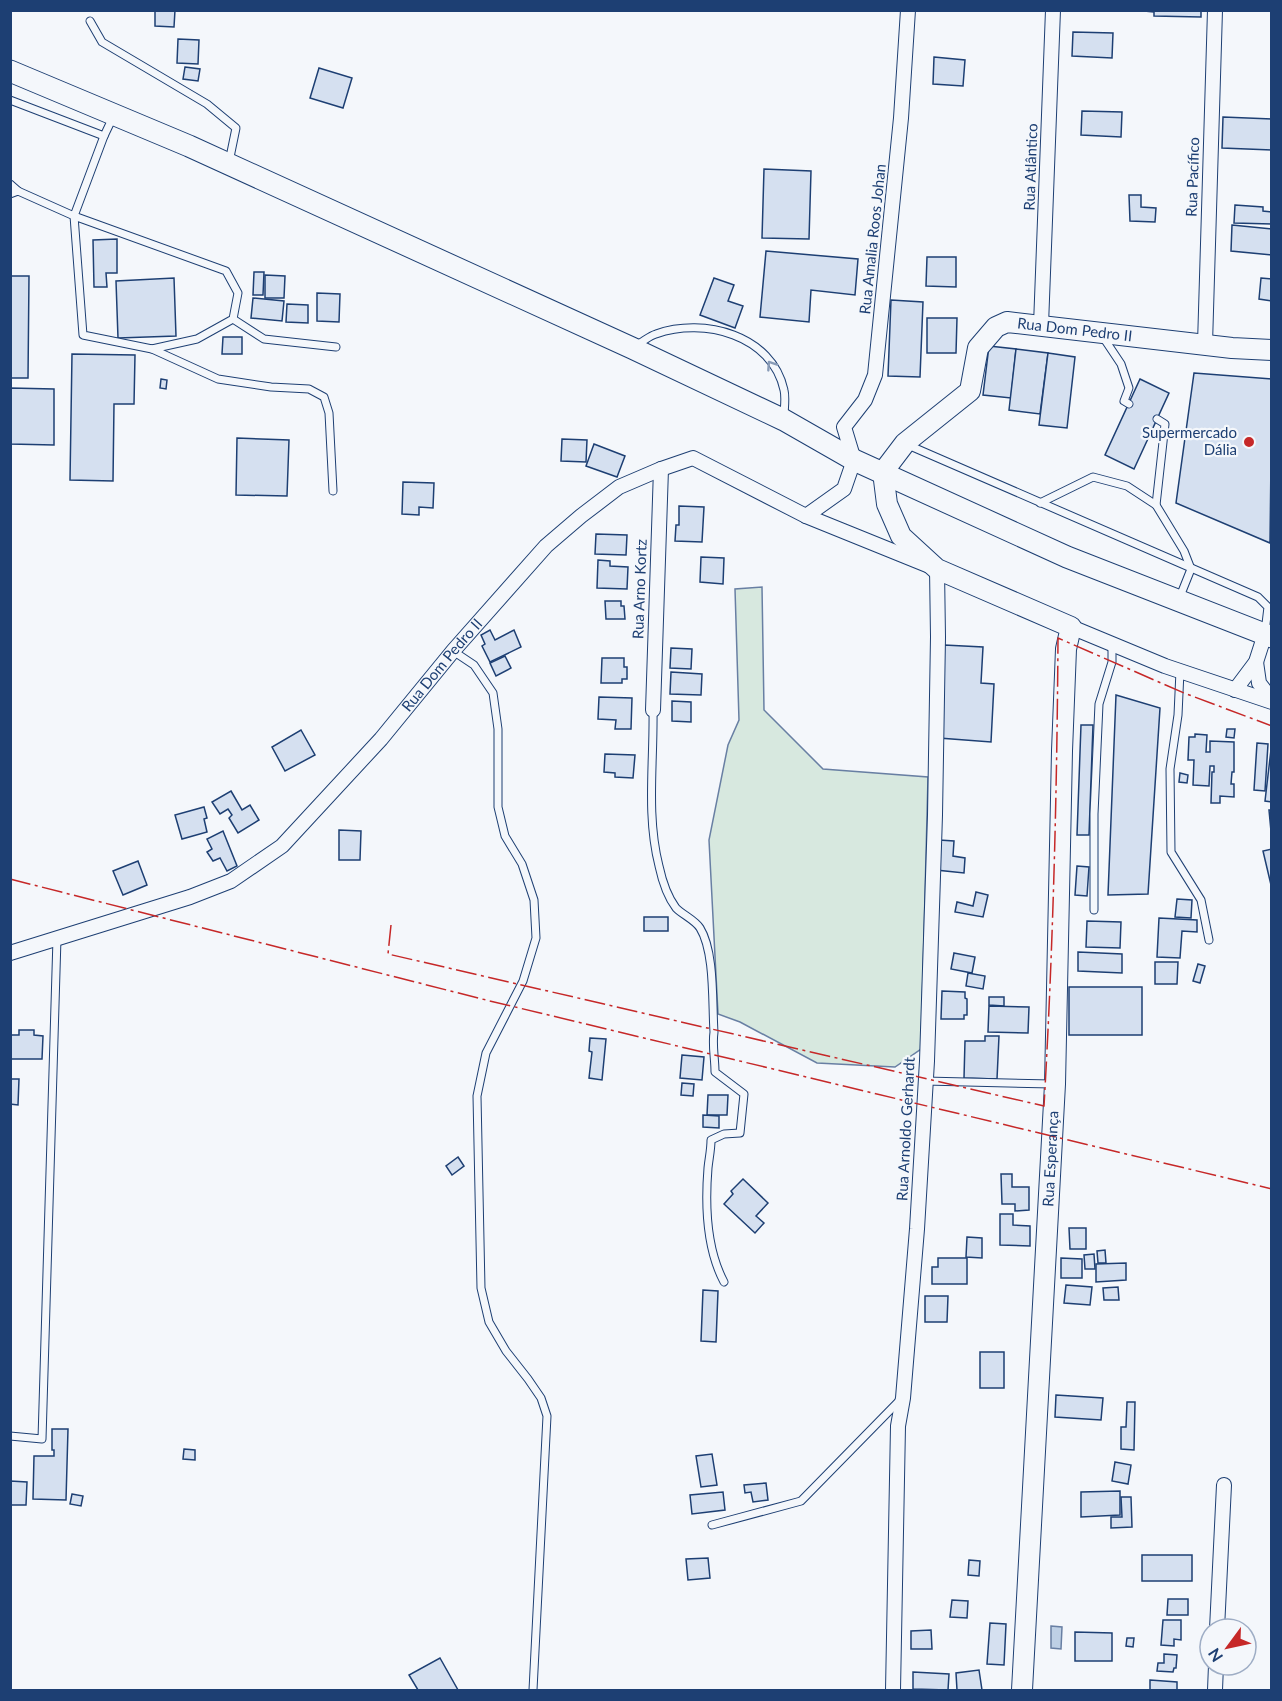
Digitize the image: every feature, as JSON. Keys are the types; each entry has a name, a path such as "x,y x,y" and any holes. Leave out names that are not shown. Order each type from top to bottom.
{"main road":[{"path":"10,71 229,164 632,348 784,420 854,460 1067,557 1268,636"}],"street":[{"name":"Rua Amalia Roos Johan","path":"854,460 844,426 865,400 875,375 901,118 908,10"},
{"name":"Rua Atlântico","path":"1041,325 1053,10"},
{"name":"Rua Pacífico","path":"1205,344 1215,10"},
{"name":"Rua Dom Pedro II","path":"883,472 905,443 970,391 978,348 996,327 1007,322 1232,348 1272,350"},
{"name":"Rua Dom Pedro II","path":"10,952 190,897 231,881 282,846 381,739 453,651 546,546 619,487 661,469 693,458 806,516 936,569"},
{"path":"806,516 844,489 854,460"},
{"name":"Rua Arno Kortz","path":"653,710 661,469"},
{"path":"883,472 887,504 900,536 936,569 1180,671 1272,701"},
{"name":"Rua Arnoldo Gerhardt","path":"893,1690 898,1426 903,1398 926,1081 935,815 938,637 936,569"},
{"name":"Rua Esperança","path":"1022,1690 1035,1418 1055,1084 1062,751 1066,649 1071,627"},
{"path":"1235,690 1256,662 1268,636"},
{"path":"1256,662 1259,683 1272,701"},
{"path":"1218,1617 1224,1485"}],"lane":[{"path":"90,21 102,42 207,104 236,128 229,164"},
{"path":"10,100 104,136"},
{"path":"114,115 74,216 82,335 152,349 218,379 271,387 309,389 324,398 329,413 333,490"},
{"path":"10,184 14,192 226,271 238,293 232,319 197,339 152,349"},
{"path":"232,319 264,339 336,347"},
{"path":"632,348 656,334 687,328 724,330 751,342 773,363 784,390 784,420"},
{"path":"1100,332 1121,364 1129,388 1124,401 1129,404"},
{"path":"1156,505 1165,424 1157,419"},
{"path":"905,443 1258,597 1268,607 1268,636"},
{"path":"1040,502 1093,477 1127,486 1156,505 1184,551 1191,568 1178,601"},
{"path":"1094,910 1094,814 1099,704 1112,662 1112,644"},
{"path":"453,651 474,665 492,693 498,729 498,807 505,836 522,864 534,900 536,938 523,981 486,1053 477,1096 481,1288 489,1322 506,1351 541,1398 547,1416 532,1690"},
{"path":"1180,671 1178,715 1170,769 1171,852 1201,900 1209,940"},
{"path":"653,710 651,791 658,865 666,891 677,908 700,927 709,952 715,1072 744,1095 740,1133 724,1134 711,1140 708,1167 707,1211 714,1264 724,1281"},
{"path":"10,1436 42,1439 57,938"},
{"path":"926,1081 1055,1084"},
{"path":"712,1525 801,1501 903,1398"}],"shaded area":[{"path":"762,587 764,710 823,769 928,777 921,1049 895,1067 817,1063 740,1022 718,1014 709,840 728,745 739,720 735,589"}],"water":[{"path":"1051,1626 1062,1627 1061,1649 1051,1648"}],"building":[{"path":"155,10 175,10 174,27 155,26"},
{"path":"1134,10 1201,10 1201,17 1154,16 1154,12"},
{"path":"1073,32 1113,33 1112,58 1072,56"},
{"path":"178,39 199,40 198,64 177,63"},
{"path":"934,57 965,60 963,86 933,84"},
{"path":"185,67 200,69 198,81 183,79"},
{"path":"319,68 352,78 343,108 310,98"},
{"path":"1082,111 1122,112 1121,137 1081,135"},
{"path":"1223,117 1272,119 1272,150 1222,148"},
{"path":"764,169 811,171 809,239 762,238"},
{"path":"1129,195 1141,195 1141,207 1156,208 1155,222 1130,221"},
{"path":"1235,205 1263,207 1263,211 1272,212 1272,224 1234,223"},
{"path":"1232,225 1272,229 1272,255 1231,251"},
{"path":"117,239 117,273 106,273 107,287 94,287 93,240"},
{"path":"766,251 858,259 855,295 811,290 809,322 760,317"},
{"path":"927,257 956,257 956,287 926,286"},
{"path":"254,272 264,272 263,295 253,295"},
{"path":"265,275 285,276 284,298 265,298"},
{"path":"10,276 29,276 28,378 10,378"},
{"path":"174,278 176,336 118,338 116,281"},
{"path":"714,278 734,285 728,301 743,306 735,328 700,315"},
{"path":"1261,278 1272,279 1272,301 1259,299"},
{"path":"317,293 340,294 339,322 317,321"},
{"path":"253,298 284,301 282,321 251,318"},
{"path":"891,300 923,302 920,377 888,376"},
{"path":"287,304 308,305 308,323 286,322"},
{"path":"927,318 957,318 956,353 927,353"},
{"path":"223,337 242,337 242,354 222,354"},
{"path":"989,346 1016,349 1011,398 983,395"},
{"path":"1016,349 1048,353 1040,414 1009,410"},
{"path":"1048,353 1075,357 1067,428 1039,425"},
{"path":"72,354 135,355 134,404 114,404 113,481 70,480"},
{"path":"1194,373 1272,379 1270,543 1176,503"},
{"path":"161,379 167,380 166,389 160,388"},
{"path":"1140,379 1169,393 1134,469 1105,455"},
{"path":"10,388 54,389 54,445 10,444"},
{"path":"237,438 289,440 287,496 236,495"},
{"path":"562,439 587,440 586,462 561,461"},
{"path":"594,444 625,456 617,477 586,466"},
{"path":"403,482 434,483 433,508 419,507 419,515 402,514"},
{"path":"679,506 704,507 702,542 675,541 676,525 679,525"},
{"path":"596,534 627,535 626,555 595,554"},
{"path":"701,557 724,558 723,584 700,582"},
{"path":"598,560 610,561 610,566 628,567 627,589 597,588"},
{"path":"605,601 621,601 621,606 624,606 625,619 606,619"},
{"path":"490,630 495,640 514,630 521,647 490,662 482,646 485,644 481,635"},
{"path":"944,645 983,647 981,683 994,684 991,742 939,738"},
{"path":"671,648 692,649 691,669 670,668"},
{"path":"505,656 511,668 496,676 490,663"},
{"path":"602,658 624,658 627,679 622,679 622,683 601,683"},
{"path":"671,672 702,674 701,695 670,694"},
{"path":"1116,695 1160,708 1148,894 1108,895"},
{"path":"599,697 632,698 631,729 615,729 616,720 598,719"},
{"path":"672,701 691,702 691,722 672,721"},
{"path":"1081,725 1093,725 1089,835 1077,835"},
{"path":"1227,729 1235,729 1234,738 1226,737"},
{"path":"301,730 315,755 285,771 272,747"},
{"path":"1195,734 1207,735 1206,752 1210,752 1210,741 1234,742 1234,772 1232,772 1231,784 1234,784 1234,797 1220,796 1220,803 1211,803 1214,766 1210,766 1209,786 1193,785 1194,760 1188,760 1189,737 1195,737"},
{"path":"1272,741 1272,802 1265,801"},
{"path":"1257,743 1268,744 1265,791 1254,790"},
{"path":"605,754 635,755 633,778 615,777 615,773 604,772"},
{"path":"1180,773 1188,775 1187,783 1179,782"},
{"path":"231,791 242,810 250,805 259,820 238,833 229,818 232,815 228,809 220,814 212,802"},
{"path":"204,807 207,832 182,839 175,815"},
{"path":"1269,810 1272,810 1272,842"},
{"path":"339,830 361,831 360,860 339,860"},
{"path":"223,831 237,866 227,871 220,858 213,861 207,852 212,849 207,839"},
{"path":"939,840 954,841 953,856 965,858 964,873 936,870"},
{"path":"1272,849 1272,884 1271,885 1263,851"},
{"path":"138,861 147,885 123,895 113,871"},
{"path":"1077,866 1089,867 1087,896 1075,895"},
{"path":"976,892 988,895 983,917 955,912 957,902 973,906"},
{"path":"1177,899 1192,900 1191,918 1175,917"},
{"path":"644,917 668,917 668,931 644,931"},
{"path":"1159,918 1197,920 1197,932 1182,931 1180,958 1157,957"},
{"path":"1087,921 1121,922 1120,948 1086,947"},
{"path":"1078,952 1122,954 1122,973 1078,971"},
{"path":"954,953 975,957 972,973 951,969"},
{"path":"1155,962 1178,962 1177,984 1155,984"},
{"path":"1198,964 1205,966 1200,983 1193,981"},
{"path":"968,973 985,976 983,989 966,986"},
{"path":"1069,987 1142,987 1142,1035 1069,1035"},
{"path":"942,991 965,992 967,1015 964,1015 964,1019 941,1019"},
{"path":"989,997 1004,997 1004,1006 989,1005"},
{"path":"989,1006 1029,1007 1028,1033 988,1032"},
{"path":"19,1030 34,1030 34,1035 43,1036 42,1059 10,1059 10,1035 19,1035"},
{"path":"985,1036 999,1036 997,1079 964,1078 965,1041 985,1041"},
{"path":"590,1038 606,1039 602,1080 589,1078 592,1052 589,1051"},
{"path":"682,1055 704,1057 702,1080 680,1078"},
{"path":"10,1079 19,1079 18,1105 10,1104"},
{"path":"682,1083 694,1084 693,1096 681,1095"},
{"path":"708,1095 728,1095 727,1115 707,1115"},
{"path":"703,1115 719,1116 719,1128 703,1127"},
{"path":"458,1157 464,1166 452,1175 446,1166"},
{"path":"1001,1174 1012,1174 1012,1187 1029,1187 1029,1210 1015,1211 1015,1204 1002,1204"},
{"path":"743,1179 768,1203 756,1216 764,1223 755,1233 724,1204 733,1194 731,1191"},
{"path":"1000,1214 1013,1214 1013,1225 1030,1226 1030,1246 1000,1245"},
{"path":"1069,1228 1086,1228 1086,1249 1070,1249"},
{"path":"967,1237 982,1238 982,1258 966,1257"},
{"path":"1105,1250 1106,1263 1098,1263 1097,1251"},
{"path":"1094,1254 1095,1269 1085,1269 1084,1255"},
{"path":"938,1258 967,1258 967,1284 932,1284 932,1267 938,1267"},
{"path":"1061,1258 1082,1259 1082,1278 1061,1278"},
{"path":"1126,1263 1126,1280 1096,1282 1096,1264"},
{"path":"1066,1285 1092,1287 1090,1305 1064,1303"},
{"path":"1118,1287 1119,1300 1104,1300 1103,1288"},
{"path":"703,1290 718,1291 716,1342 701,1341"},
{"path":"925,1296 948,1296 947,1322 925,1322"},
{"path":"980,1352 1004,1352 1004,1388 980,1388"},
{"path":"1056,1395 1103,1398 1101,1420 1055,1417"},
{"path":"1127,1402 1135,1402 1134,1450 1121,1449 1121,1427 1126,1427"},
{"path":"52,1429 68,1429 66,1500 33,1499 34,1456 54,1456"},
{"path":"184,1449 195,1450 195,1460 183,1459"},
{"path":"712,1454 717,1485 701,1487 696,1456"},
{"path":"1115,1462 1131,1465 1128,1484 1112,1481"},
{"path":"10,1481 27,1482 26,1505 10,1505"},
{"path":"766,1483 768,1500 753,1502 751,1492 745,1493 744,1485"},
{"path":"1120,1491 1120,1515 1081,1517 1081,1492"},
{"path":"723,1492 725,1510 692,1514 690,1495"},
{"path":"72,1494 83,1496 81,1506 70,1504"},
{"path":"1121,1497 1131,1497 1132,1527 1111,1528 1111,1517 1122,1517"},
{"path":"1142,1555 1192,1555 1192,1581 1142,1581"},
{"path":"708,1558 710,1578 688,1580 686,1559"},
{"path":"969,1560 980,1561 979,1576 968,1575"},
{"path":"1168,1599 1188,1599 1188,1615 1167,1615"},
{"path":"952,1600 968,1601 967,1618 950,1617"},
{"path":"1163,1620 1181,1620 1181,1640 1174,1639 1174,1646 1161,1645"},
{"path":"990,1623 1006,1624 1004,1665 987,1664"},
{"path":"931,1630 932,1649 911,1649 911,1631"},
{"path":"1075,1632 1112,1633 1112,1661 1075,1661"},
{"path":"1127,1638 1134,1638 1133,1647 1126,1646"},
{"path":"1164,1654 1177,1655 1176,1668 1173,1672 1157,1671 1158,1663 1164,1663"},
{"path":"440,1658 458,1690 418,1690 409,1675"},
{"path":"979,1670 982,1690 957,1690 956,1673"},
{"path":"913,1672 949,1674 948,1690 913,1689"},
{"path":"1150,1680 1177,1682 1177,1690 1150,1690"}],"power":[{"path":"391,925 388,954 1044,1106 1054,872 1058,638 1184,693 1272,726"},
{"path":"10,879 486,1000 1272,1189"}],"place":[{"name":"Supermercado Dália","path":"1249,442"}]}
